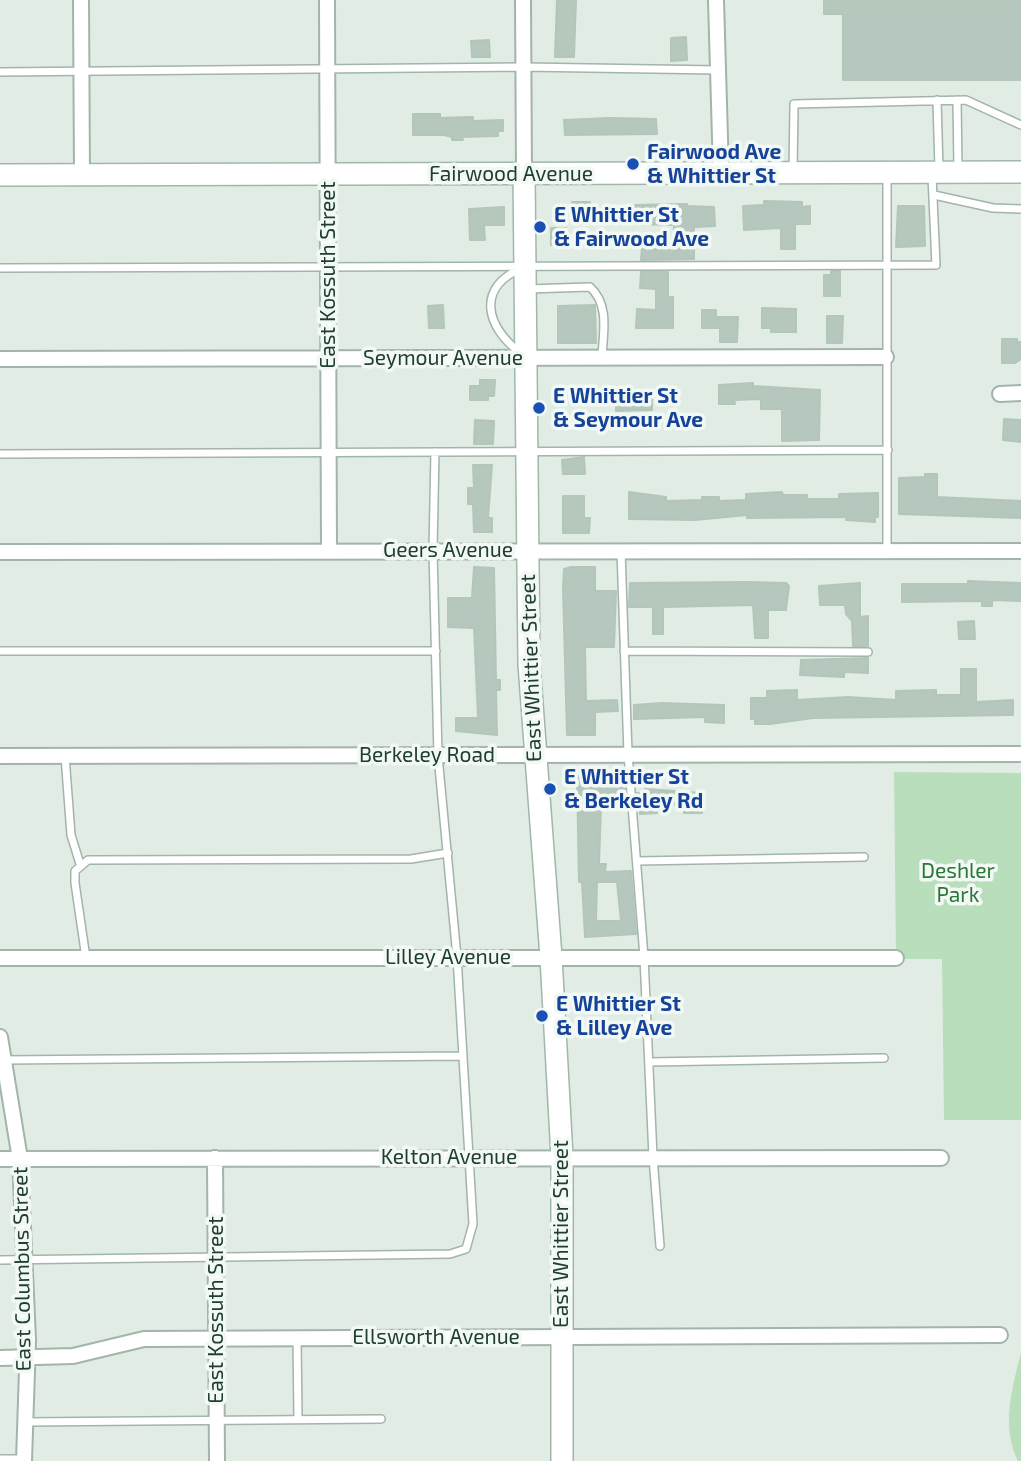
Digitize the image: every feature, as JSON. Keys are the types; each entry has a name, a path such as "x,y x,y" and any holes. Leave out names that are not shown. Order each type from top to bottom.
{"street":[{"path":"82,0 82,175"},
{"name":"East Kossuth Street","path":"327,0 328,551"},
{"name":"East Whittier Street","path":"523,0 527,550 534,754 551,957 562,1157 562,1461"},
{"path":"716,0 721,173"},
{"name":"Fairwood Avenue","path":"0,175 1021,172"},
{"name":"Seymour Avenue","path":"0,359 886,357"},
{"path":"1000,394 1021,393"},
{"name":"Geers Avenue","path":"0,552 1021,551"},
{"name":"Berkeley Road","path":"0,756 1021,754"},
{"name":"Lilley Avenue","path":"0,958 896,958"},
{"name":"East Columbus Street","path":"0,1037 20,1159 28,1358 24,1460"},
{"name":"East Kossuth Street","path":"215,1158 217,1461"},
{"name":"Kelton Avenue","path":"0,1159 941,1158"},
{"name":"Ellsworth Avenue","path":"0,1358 73,1356 144,1339 1000,1335"}],"lane":[{"path":"0,72 524,67 718,69"},
{"path":"937,100 943,173"},
{"path":"0,268 936,265 934,195 943,173 957,100"},
{"path":"793,173 794,104 957,100 983,105 1021,125"},
{"path":"887,173 887,551"},
{"path":"934,195 993,208 1021,209"},
{"path":"526,266 505,275 491,297 492,322 506,342 527,358"},
{"path":"526,289 590,287 598,295 604,310 602,358"},
{"path":"0,454 888,450"},
{"path":"0,1260 215,1260 450,1254 466,1249 472,1224 469,1157 457,957 439,756 433,550 435,452"},
{"path":"621,550 628,754 644,957 660,1246"},
{"path":"0,651 436,651"},
{"path":"624,651 867,652"},
{"path":"65,756 71,835 80,864"},
{"path":"86,958 75,871 80,864 88,860 411,859 448,853"},
{"path":"637,860 864,857"},
{"path":"2,1060 463,1056"},
{"path":"649,1062 884,1058"},
{"path":"297,1338 298,1419"},
{"path":"24,1422 381,1419"},
{"path":"0,1459 24,1460"}],"green space":[{"name":"Deshler Park","path":"894,772 1021,773 1021,1120 944,1120 942,959 896,959"},
{"path":"1021,1353 1021,1461 1018,1461 1009,1421"}],"building":[{"path":"557,0 576,0 574,57 555,57"},
{"path":"824,0 1021,0 1021,80 843,80 843,14 824,14"},
{"path":"686,37 687,60 671,61 671,38"},
{"path":"489,40 490,57 472,57 471,41"},
{"path":"413,114 440,114 440,118 473,117 473,121 503,120 503,131 498,131 498,136 462,137 463,140 452,140 452,137 444,135 413,135"},
{"path":"656,119 657,134 565,135 564,120"},
{"path":"764,201 802,202 802,207 810,206 810,224 795,224 795,249 781,249 781,228 744,230 743,206 764,205"},
{"path":"572,202 590,202 590,223 573,224"},
{"path":"687,204 714,207 715,226 694,227 694,259 641,260 642,247 674,246 674,225 635,224 635,205"},
{"path":"898,206 924,206 925,246 896,247"},
{"path":"504,207 504,225 484,225 485,240 470,240 469,209"},
{"path":"551,228 566,228 566,246 551,245"},
{"path":"831,271 840,271 840,296 824,296 824,275 831,275"},
{"path":"641,272 668,272 668,297 673,297 673,328 636,328 637,309 656,310 656,289 640,288"},
{"path":"443,305 444,328 429,328 428,306"},
{"path":"595,305 596,343 558,343 558,306"},
{"path":"762,308 796,309 796,332 771,332 771,328 762,328"},
{"path":"702,310 716,310 716,317 738,317 737,342 720,342 720,328 702,328"},
{"path":"827,316 843,316 842,343 827,343"},
{"path":"1002,339 1017,339 1017,342 1021,342 1021,359 1015,363 1002,363"},
{"path":"480,380 495,380 494,396 488,396 488,400 470,400 470,386 480,386"},
{"path":"753,383 753,386 820,390 819,440 782,441 782,409 761,409 761,399 734,400 735,404 719,404 719,385"},
{"path":"616,391 652,391 652,410 616,411"},
{"path":"1004,419 1021,420 1021,442 1003,440"},
{"path":"475,420 494,421 493,444 474,444"},
{"path":"584,457 585,474 563,474 562,460"},
{"path":"473,465 492,465 488,518 492,518 492,532 474,532 473,504 468,504 468,488 474,488"},
{"path":"925,474 937,474 937,497 1021,501 1021,518 899,514 899,478 925,477"},
{"path":"629,492 666,497 666,501 702,500 702,497 719,497 719,501 746,500 746,494 782,492 783,495 807,495 807,499 839,499 839,494 878,493 878,517 875,517 875,522 846,520 847,517 747,518 747,515 695,520 629,519"},
{"path":"563,496 584,496 584,518 590,518 589,533 563,533"},
{"path":"474,567 494,568 496,680 500,680 500,690 496,690 497,735 456,731 456,718 478,718 474,628 448,627 448,598 472,598"},
{"path":"595,567 595,591 616,591 614,647 585,647 586,701 617,700 618,711 595,712 595,735 567,735 563,589 564,569"},
{"path":"968,581 1021,583 1021,601 992,600 992,606 982,606 982,601 902,602 902,584 968,584"},
{"path":"630,583 786,583 789,586 786,610 768,610 768,638 755,638 753,605 663,607 663,634 653,634 653,607 629,607"},
{"path":"860,583 860,617 868,616 868,646 853,646 852,621 846,614 845,605 820,605 819,586"},
{"path":"974,621 975,639 959,639 958,622"},
{"path":"868,658 868,673 844,672 844,677 800,675 801,660"},
{"path":"961,669 976,669 976,702 1013,700 1013,715 813,718 770,724 755,724 755,719 751,719 751,698 767,698 767,691 797,690 797,700 848,697 896,700 896,691 936,690 936,695 961,695"},
{"path":"634,705 724,705 724,723 705,722 705,717 634,719"},
{"path":"577,776 624,779 626,805 601,805 599,864 606,864 605,872 631,871 636,934 585,937 582,882 579,882","holes":["597,882 617,882 621,921 596,921"]},
{"path":"645,789 702,793 702,813 684,813 684,804 657,805 657,813 640,814 637,793 645,793"}],"place":[{"name":"Fairwood Ave & Whittier St","path":"633,164"},
{"name":"E Whittier St & Fairwood Ave","path":"540,227"},
{"name":"E Whittier St & Seymour Ave","path":"539,408"},
{"name":"E Whittier St & Berkeley Rd","path":"550,789"},
{"name":"E Whittier St & Lilley Ave","path":"542,1016"}]}
